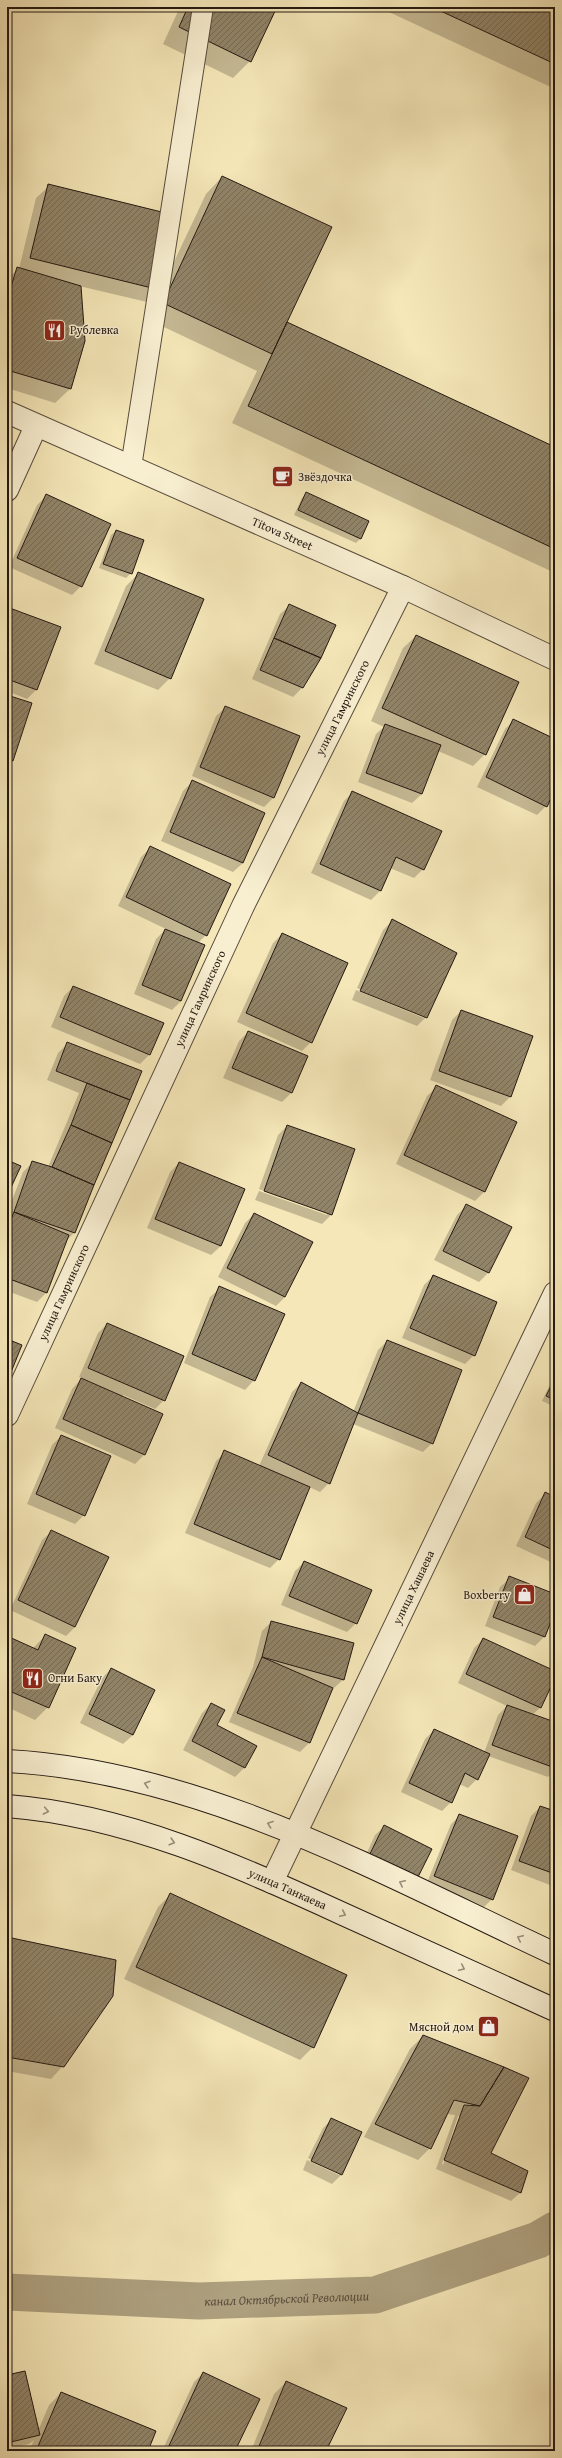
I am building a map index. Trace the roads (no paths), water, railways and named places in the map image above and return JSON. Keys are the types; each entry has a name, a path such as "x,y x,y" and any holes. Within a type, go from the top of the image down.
{"street":[{"name":"Titova Street","path":"7,412 403,587 555,659"},
{"path":"7,490 36,426"},
{"name":"улица Гамринского","path":"7,1415 243,906 403,587"},
{"name":"улица Хашаева","path":"272,1882 555,1293"},
{"path":"7,1761 37,1763 141,1782 295,1833 555,1954"},
{"name":"улица Танкаева","path":"7,1806 29,1808 130,1830 181,1845 272,1882 555,2010"}],"lane":[{"path":"131,467 203,7"}],"waterway":[{"name":"канал Октябрьской Революции","path":"7,2292 199,2301 375,2295 538,2240 555,2230"}],"place":[{"name":"Рублевка","path":"54,330"},
{"name":"Звёздочка","path":"283,477"},
{"name":"Boxberry","path":"525,1595"},
{"name":"Огни Баку","path":"32,1678"},
{"name":"Мясной дом","path":"489,2027"}]}
